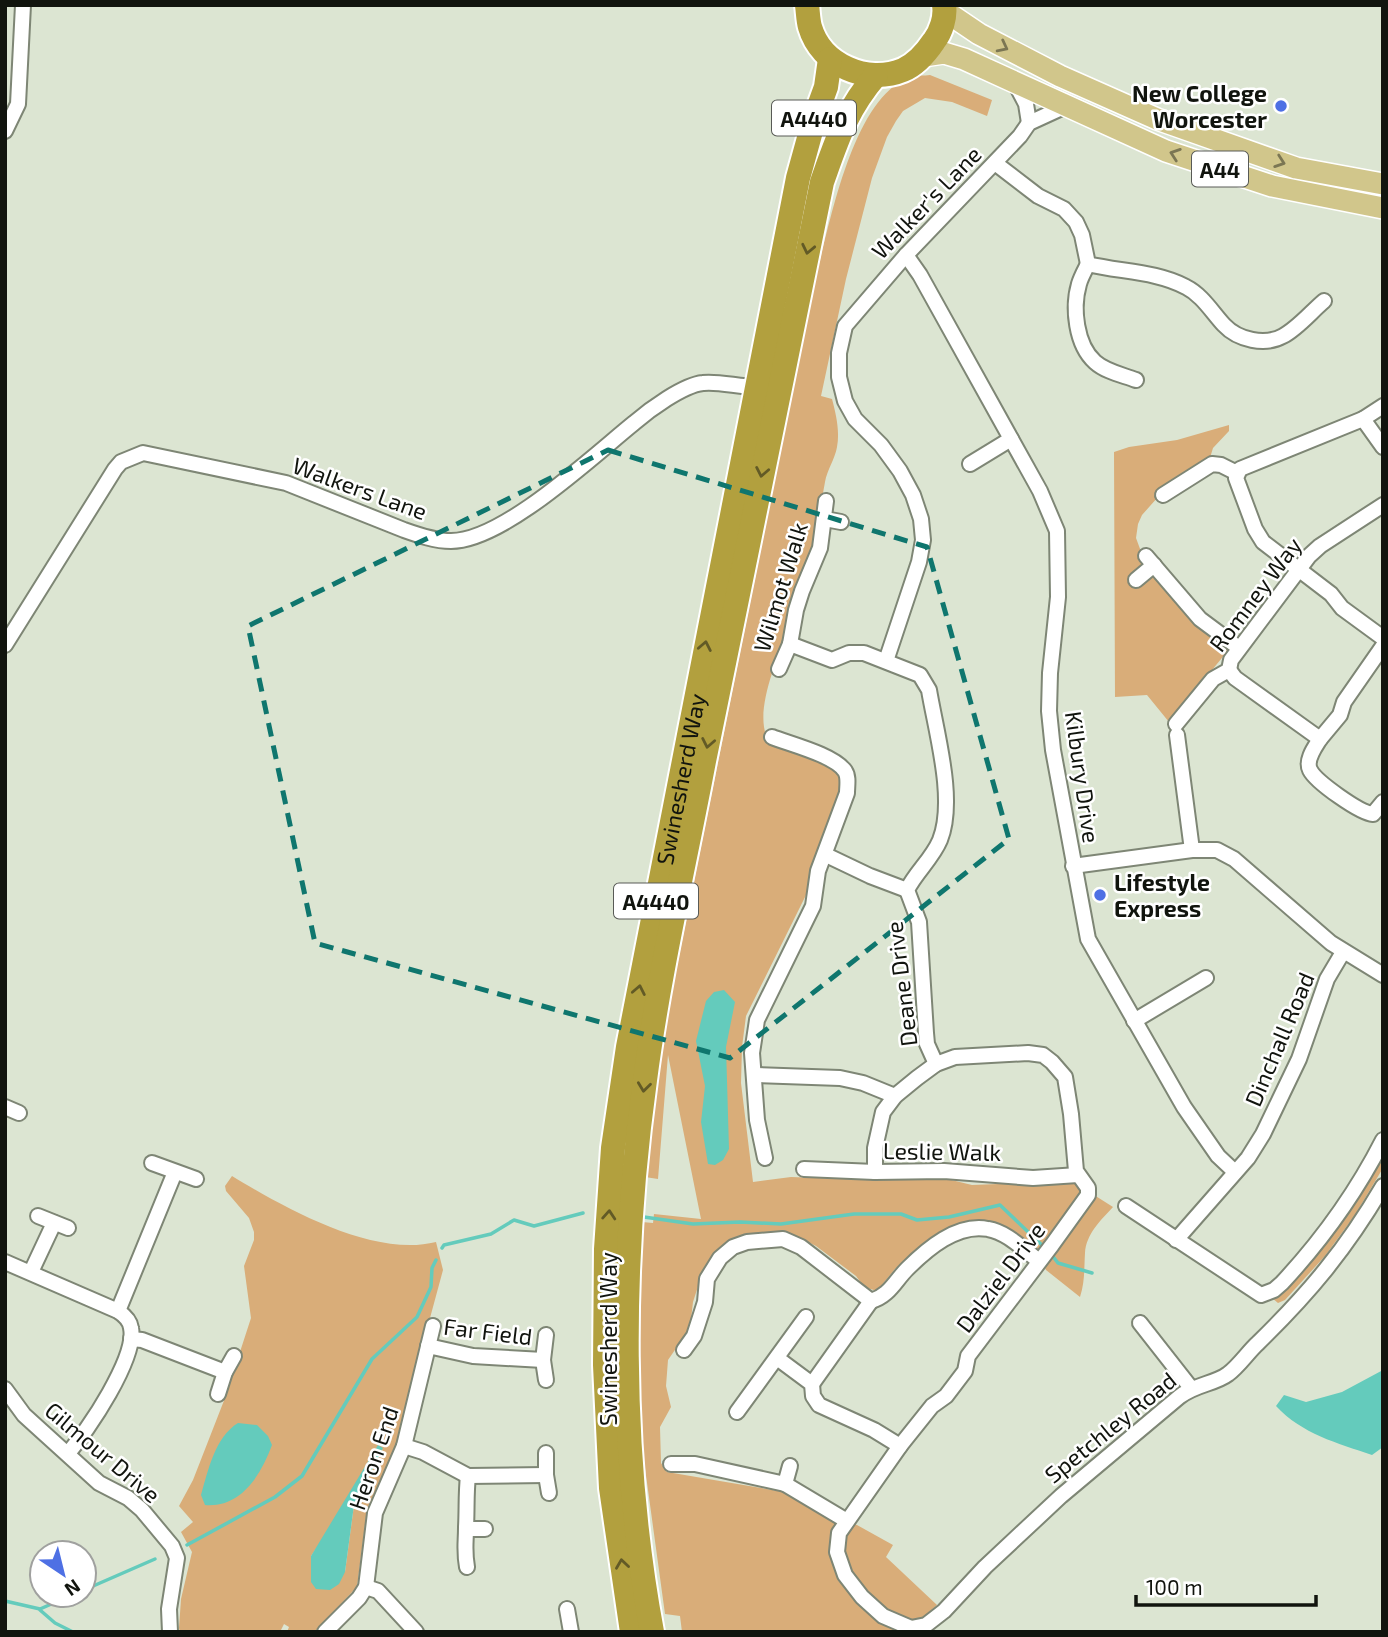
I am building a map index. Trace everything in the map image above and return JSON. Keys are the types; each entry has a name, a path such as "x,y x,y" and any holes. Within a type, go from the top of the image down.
{"highway":[{"path":"807,5 810,27 819,46 830,59 852,71 876,75 903,70 924,56 939,34 945,8"},
{"name":"Swinesherd Way","path":"632,1632 611,1488 605,1365 606,1249 613,1148 628,1047 756,387 798,177 825,87 830,59"},
{"name":"Swinesherd Way","path":"652,1632 645,1598 626,1377 628,1280 644,1082 717,699 822,183 845,120 859,95 876,75"}],"main road":[{"name":"A44","path":"945,8 990,40 1060,76 1157,119 1296,168 1383,184"},
{"name":"A44","path":"924,56 944,53 964,59 1166,151 1272,186 1383,208"}],"street":[{"path":"5,131 18,104 23,5"},
{"path":"1015,83 1026,104 1029,123"},
{"name":"Walker's Lane","path":"886,661 919,562 923,540 921,519 914,495 881,445 855,419 845,401 839,377 839,353 845,326 906,255 995,163 1029,123 1066,106"},
{"path":"995,163 1038,196 1064,209 1076,222 1082,235 1088,264 1078,284 1076,306 1084,347 1094,362 1105,369 1136,380"},
{"name":"Kilbury Drive","path":"906,255 920,275 1040,491 1057,531 1058,597 1049,711 1053,750 1088,939 1184,1107 1218,1156 1235,1172"},
{"path":"1088,264 1133,270 1187,287 1227,328 1249,339 1268,341 1283,336 1324,301"},
{"name":"Walkers Lane","path":"5,645 115,468 130,457 143,453 286,483 421,536 451,541 471,538 504,522 563,481 659,402 701,383 756,387"},
{"path":"1237,473 1363,419 1383,406"},
{"path":"1363,419 1383,447"},
{"path":"970,464 1011,439"},
{"path":"1163,495 1212,464 1221,465 1237,473"},
{"path":"1237,473 1237,485 1263,542 1331,594 1342,608 1383,638"},
{"name":"Wilmot Walk","path":"779,669 790,645 796,610 820,548 826,501"},
{"name":"Romney Way","path":"1192,850 1176,729 1213,679 1229,670 1231,660 1298,569 1320,546 1383,505"},
{"name":"Wilmot Walk","path":"825,519 841,522"},
{"path":"1136,580 1150,561 1200,619 1240,648"},
{"name":"Deane Drive","path":"790,645 832,660 857,652 886,661 920,675 929,690 947,796 945,821 941,837 928,862 907,890 919,922 927,1044 936,1063"},
{"path":"1383,646 1344,702 1340,715 1320,739 1309,762 1310,770 1323,783 1364,813 1373,814 1383,802"},
{"path":"1229,670 1235,678 1320,739"},
{"path":"765,1158 757,1120 752,1053 757,1020 813,906 818,872 847,793 846,772 827,758 772,737"},
{"path":"1073,866 1192,850 1217,850 1226,853 1343,952 1383,975"},
{"path":"826,855 907,890"},
{"name":"Dinchall Road","path":"1176,1240 1235,1172 1263,1134 1298,1059 1319,999 1343,952"},
{"path":"1134,1021 1206,978"},
{"name":"Dalziel Drive","path":"875,1172 875,1148 883,1112 895,1096 936,1063 955,1057 1028,1052 1042,1055 1065,1077 1076,1171 1088,1188 1088,1195 968,1356 965,1371 946,1396 932,1405 900,1446 839,1533 837,1552 845,1575 862,1597 883,1616 910,1630"},
{"path":"755,1075 840,1078 863,1083 895,1096"},
{"path":"5,1107 19,1113"},
{"path":"1126,1206 1254,1292 1267,1294 1291,1273 1346,1204 1383,1140"},
{"path":"152,1163 196,1179"},
{"name":"Leslie Walk","path":"804,1169 944,1171 1033,1178 1078,1175"},
{"path":"118,1311 175,1172"},
{"name":"Spetchley Road","path":"910,1630 926,1625 944,1611 985,1567 1061,1496 1191,1388 1227,1375 1301,1300 1357,1230 1383,1186"},
{"path":"38,1216 68,1228"},
{"path":"31,1272 54,1223"},
{"path":"900,1446 874,1430 819,1405 813,1396 812,1384 871,1301 887,1294 906,1270 932,1247 970,1229 988,1229 1045,1254"},
{"path":"684,1350 694,1336 705,1301 707,1279 720,1258 733,1247 747,1242 783,1240 801,1247 871,1301"},
{"path":"5,1262 118,1311 129,1322 131,1339 102,1408 68,1453"},
{"path":"737,1412 806,1317"},
{"path":"1140,1323 1191,1388"},
{"name":"Heron End","path":"366,1587 375,1513 404,1446 433,1326"},
{"name":"Far Field","path":"545,1380 542,1360 546,1335"},
{"path":"131,1339 142,1340 225,1372"},
{"name":"Far Field","path":"428,1346 473,1356 542,1360"},
{"path":"218,1394 234,1356"},
{"path":"777,1358 812,1384"},
{"name":"Gilmour Drive","path":"5,1389 24,1415 99,1483 142,1510 172,1546 177,1558 169,1609 170,1632"},
{"path":"404,1446 422,1452 468,1476 545,1475"},
{"path":"546,1453 545,1475 549,1493"},
{"path":"671,1464 695,1464 785,1484 847,1521"},
{"path":"785,1484 790,1466"},
{"path":"467,1567 463,1549 468,1476"},
{"path":"466,1529 485,1529"},
{"path":"325,1632 359,1598 366,1587 378,1591 416,1632"},
{"path":"567,1609 569,1631"}],"highlighted area":[{"path":"608,450 927,547 1009,839 730,1058 315,943 248,626"}],"shaded area":[{"path":"930,75 992,100 987,116 952,102 925,98 903,111 887,137 872,178 846,279 821,396 832,399 838,429 837,447 826,478 804,576 769,684 764,711 766,735 803,751 843,775 815,860 809,889 746,1016 741,1083 753,1182 791,1177 873,1180 939,1177 972,1185 1072,1181 1113,1207 1088,1240 1080,1297 1046,1270 1034,1247 989,1222 962,1223 927,1240 895,1269 877,1291 864,1287 856,1276 816,1246 794,1235 773,1233 748,1236 702,1274 693,1302 690,1328 668,1360 666,1386 671,1407 660,1427 661,1463 667,1472 784,1492 826,1516 857,1525 893,1545 886,1557 937,1605 907,1632 682,1632 680,1616 665,1614 638,1417 642,1222 653,1223 654,1214 701,1219 668,1055 658,1179 645,1177 660,1051 816,275 837,193 860,133 875,107 892,88 913,76"},
{"path":"1229,425 1229,431 1213,448 1209,461 1158,497 1142,515 1138,524 1136,538 1150,576 1155,576 1231,647 1169,722 1147,695 1115,697 1114,452 1129,447 1177,440"},
{"path":"1383,1151 1383,1168 1355,1215 1325,1256 1285,1300 1278,1303 1272,1298"},
{"path":"232,1176 303,1215 358,1237 411,1245 436,1242 443,1270 394,1451 367,1509 357,1587 314,1632 287,1632 289,1627 284,1624 280,1632 180,1632 179,1628 181,1599 192,1552 181,1532 193,1522 179,1506 193,1480 225,1398 251,1318 244,1266 254,1240 254,1232 249,1218 226,1191 225,1186","holes":["383,1449 354,1505 345,1572 311,1556"]}],"water":[{"path":"724,990 735,1002 726,1047 729,1149 723,1160 715,1165 708,1164 701,1122 705,1086 696,1041 706,1001 714,992"},
{"path":"1383,1370 1383,1447 1372,1455 1309,1431 1276,1406 1284,1395 1306,1402 1342,1392"},
{"path":"238,1423 257,1425 268,1436 272,1445 262,1467 248,1487 229,1501 218,1505 205,1505 201,1495 214,1455 230,1429"},
{"path":"378,1445 383,1448 354,1505 345,1572 339,1584 330,1590 316,1589 311,1582 311,1556"}],"waterway":[{"path":"644,1217 693,1224 781,1224 854,1214 901,1214 917,1220 949,1217 1000,1205 1046,1249"},
{"path":"442,1248 444,1245 491,1234 514,1220 534,1226 583,1213"},
{"path":"1051,1254 1058,1263 1092,1273"},
{"path":"187,1545 275,1497 302,1476 372,1359 417,1317 431,1287 432,1268 436,1260"},
{"path":"98,1584 155,1559"},
{"path":"5,1601 28,1606"},
{"path":"40,1610 55,1623 73,1632"}],"place":[{"name":"New College Worcester","path":"1281,106"},
{"name":"Lifestyle Express","path":"1100,895"}]}
